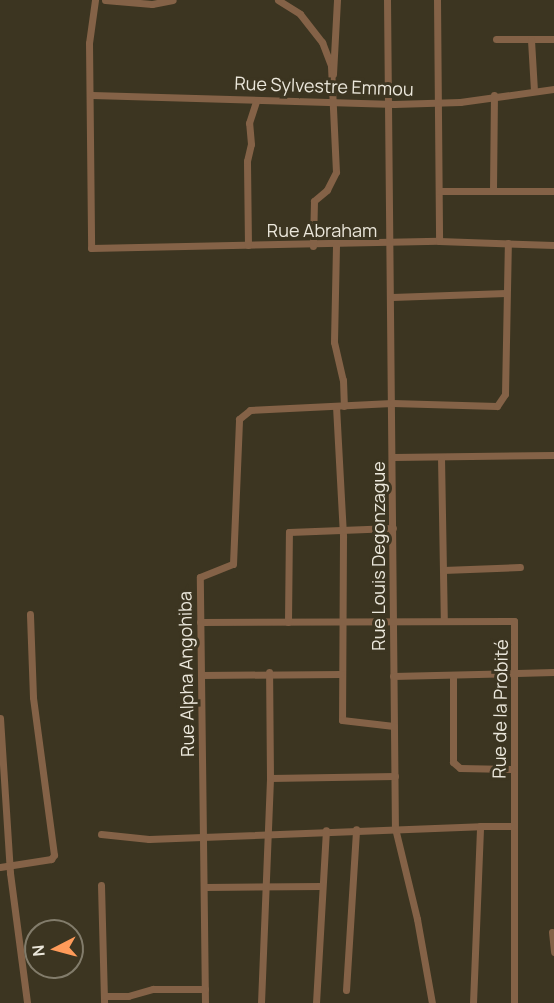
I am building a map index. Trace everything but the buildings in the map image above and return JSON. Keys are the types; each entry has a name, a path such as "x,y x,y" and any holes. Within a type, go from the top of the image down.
{"street":[{"path":"92,95 89,43 95,0"},
{"path":"105,0 152,4 173,0"},
{"path":"278,0 300,14 322,42 332,76 335,105 331,129 336,172 327,190 314,201 314,246"},
{"path":"332,76 336,66 337,0"},
{"name":"Rue Louis Degonzague","path":"387,0 392,297 395,828 417,919 432,1003"},
{"path":"437,0 439,241"},
{"path":"496,39 554,39"},
{"path":"531,40 534,90"},
{"name":"Rue Sylvestre Emmou","path":"92,95 335,105 438,103 554,89"},
{"name":"Rue Abraham","path":"92,95 91,248 336,246 439,241 554,245"},
{"path":"493,189 494,95"},
{"path":"248,245 246,161 251,144 249,123 256,101"},
{"path":"440,191 493,189 554,191"},
{"path":"392,297 506,293 507,243"},
{"path":"336,246 334,342 344,380 340,406 342,720 394,726"},
{"name":"Rue Alpha Angohiba","path":"205,1003 200,577 228,569 234,558 239,419 250,410 392,403 497,406 502,402 506,293"},
{"path":"393,457 554,455"},
{"path":"441,457 444,621"},
{"path":"288,622 289,532 342,527 393,528"},
{"path":"443,570 520,567"},
{"path":"0,867 51,859 54,855 33,697 30,614"},
{"name":"Rue de la Probité","path":"200,622 514,621 514,1003"},
{"path":"201,675 269,672 341,674"},
{"path":"261,1003 265,832 270,778 269,672"},
{"path":"393,676 554,672"},
{"path":"453,675 453,762 460,768 513,769"},
{"path":"0,718 9,866 27,1003"},
{"path":"270,778 395,776"},
{"path":"473,1003 480,826"},
{"path":"101,834 149,839 204,834 514,826"},
{"path":"346,990 356,829"},
{"path":"316,1003 326,830"},
{"path":"101,885 104,1000 153,989 205,989"},
{"path":"205,887 321,886"},
{"path":"552,932 554,952"}]}
